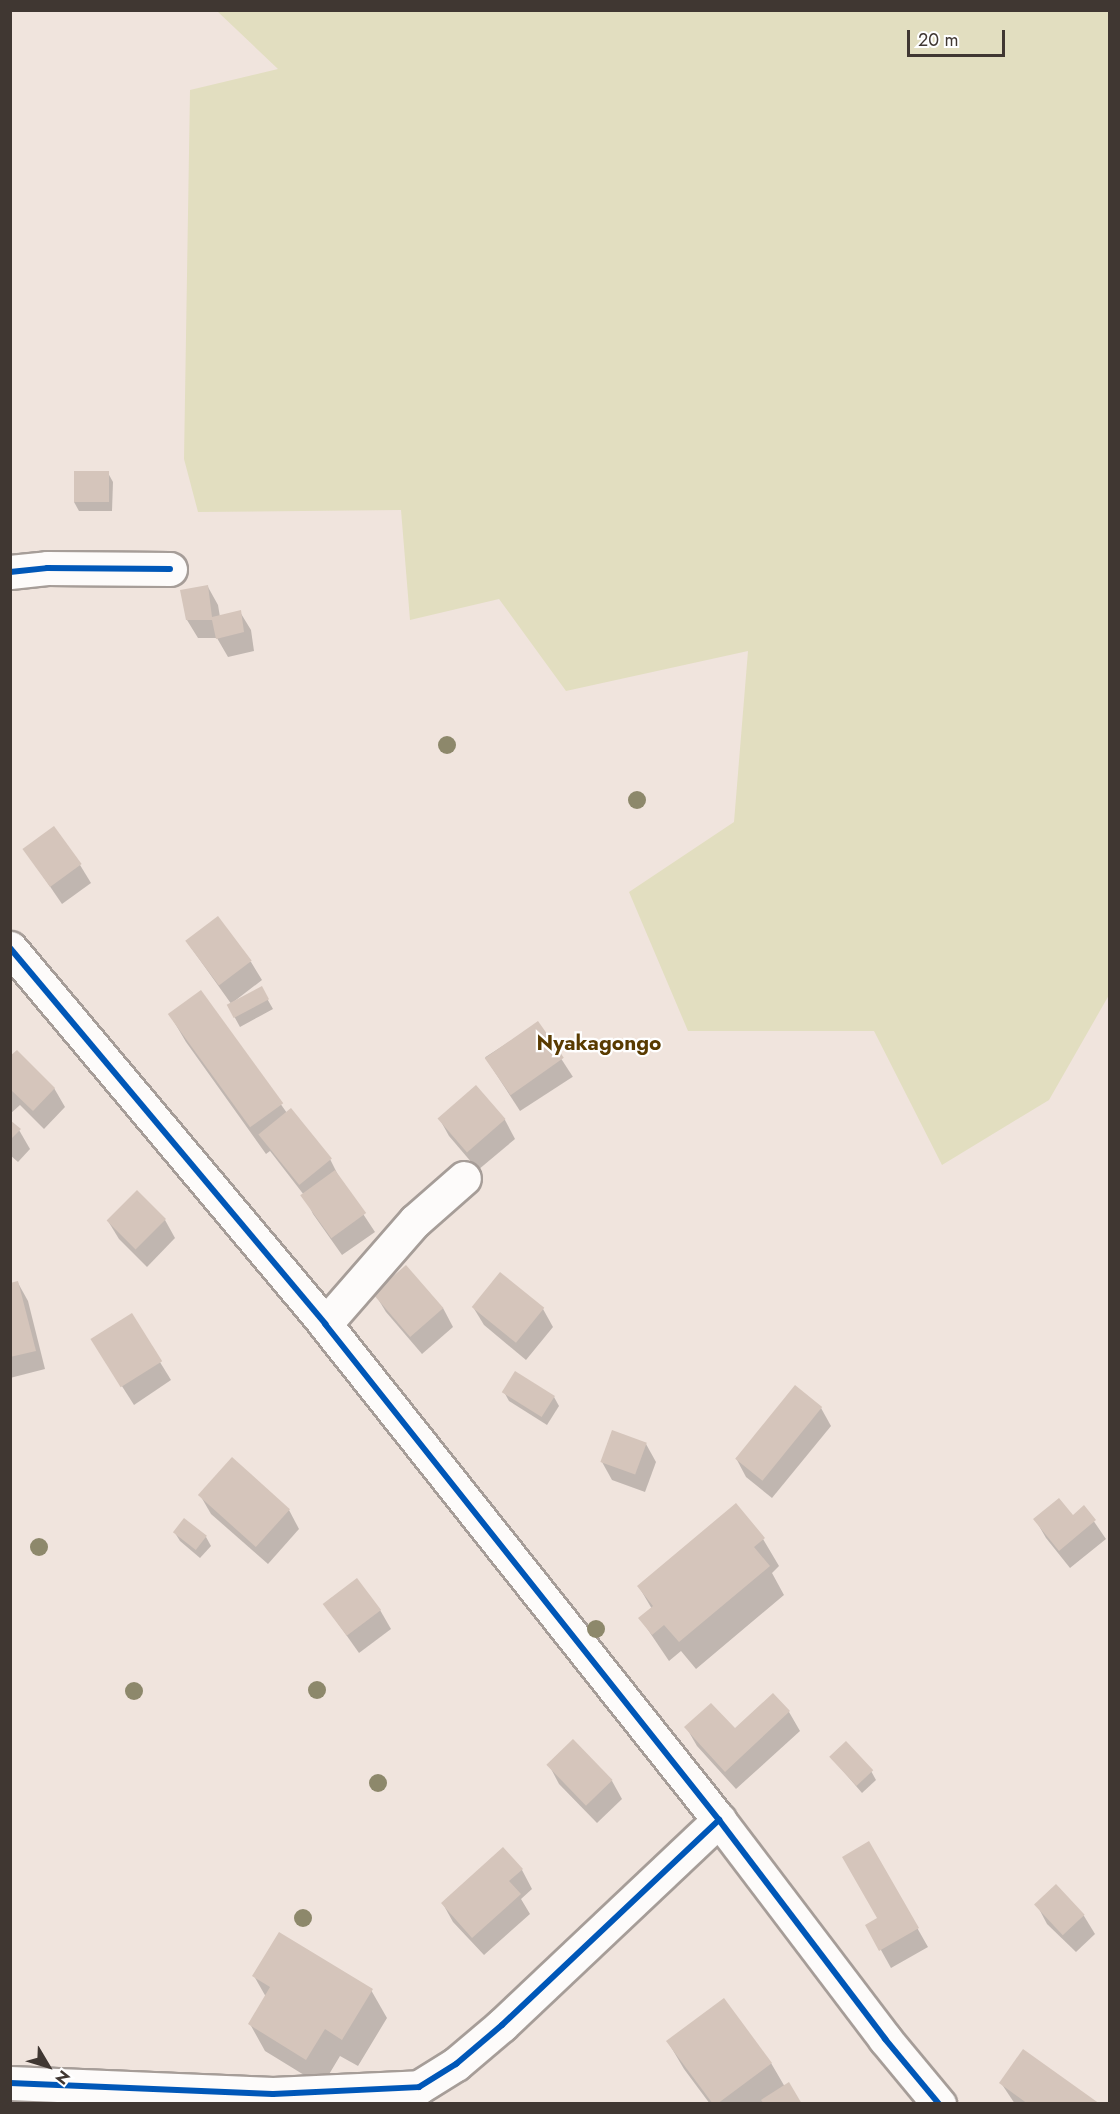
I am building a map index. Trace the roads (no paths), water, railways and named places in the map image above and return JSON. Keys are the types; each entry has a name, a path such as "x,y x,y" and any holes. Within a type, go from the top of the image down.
{"street":[{"path":"10,572 47,568 170,569"},
{"path":"10,948 325,1324 719,1820 885,2039 939,2103"},
{"path":"325,1324 416,1221 464,1178"},
{"path":"10,2083 273,2094 419,2087 456,2064 502,2025 719,1820"}],"district":[{"name":"Nyakagongo","path":"599,1043"}]}
